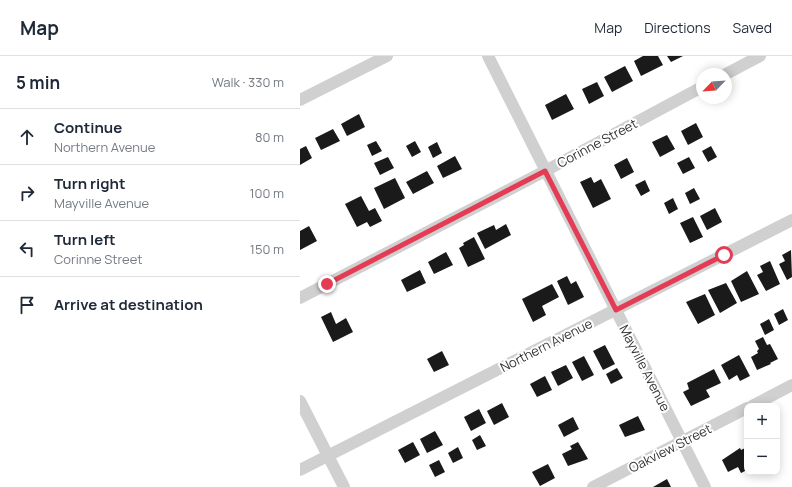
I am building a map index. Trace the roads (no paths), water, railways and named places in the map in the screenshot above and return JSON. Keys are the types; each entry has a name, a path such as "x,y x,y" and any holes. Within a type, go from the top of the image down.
{"street":[{"path":"300,100 387,56"},
{"name":"Mayville Avenue","path":"488,56 705,487"},
{"path":"732,71 760,56"},
{"name":"Corinne Street","path":"300,298 545,171 696,90"},
{"name":"Northern Avenue","path":"300,470 792,220"},
{"path":"758,403 792,385"},
{"path":"300,401 344,487"},
{"name":"Oakview Street","path":"593,487 744,410"}]}
